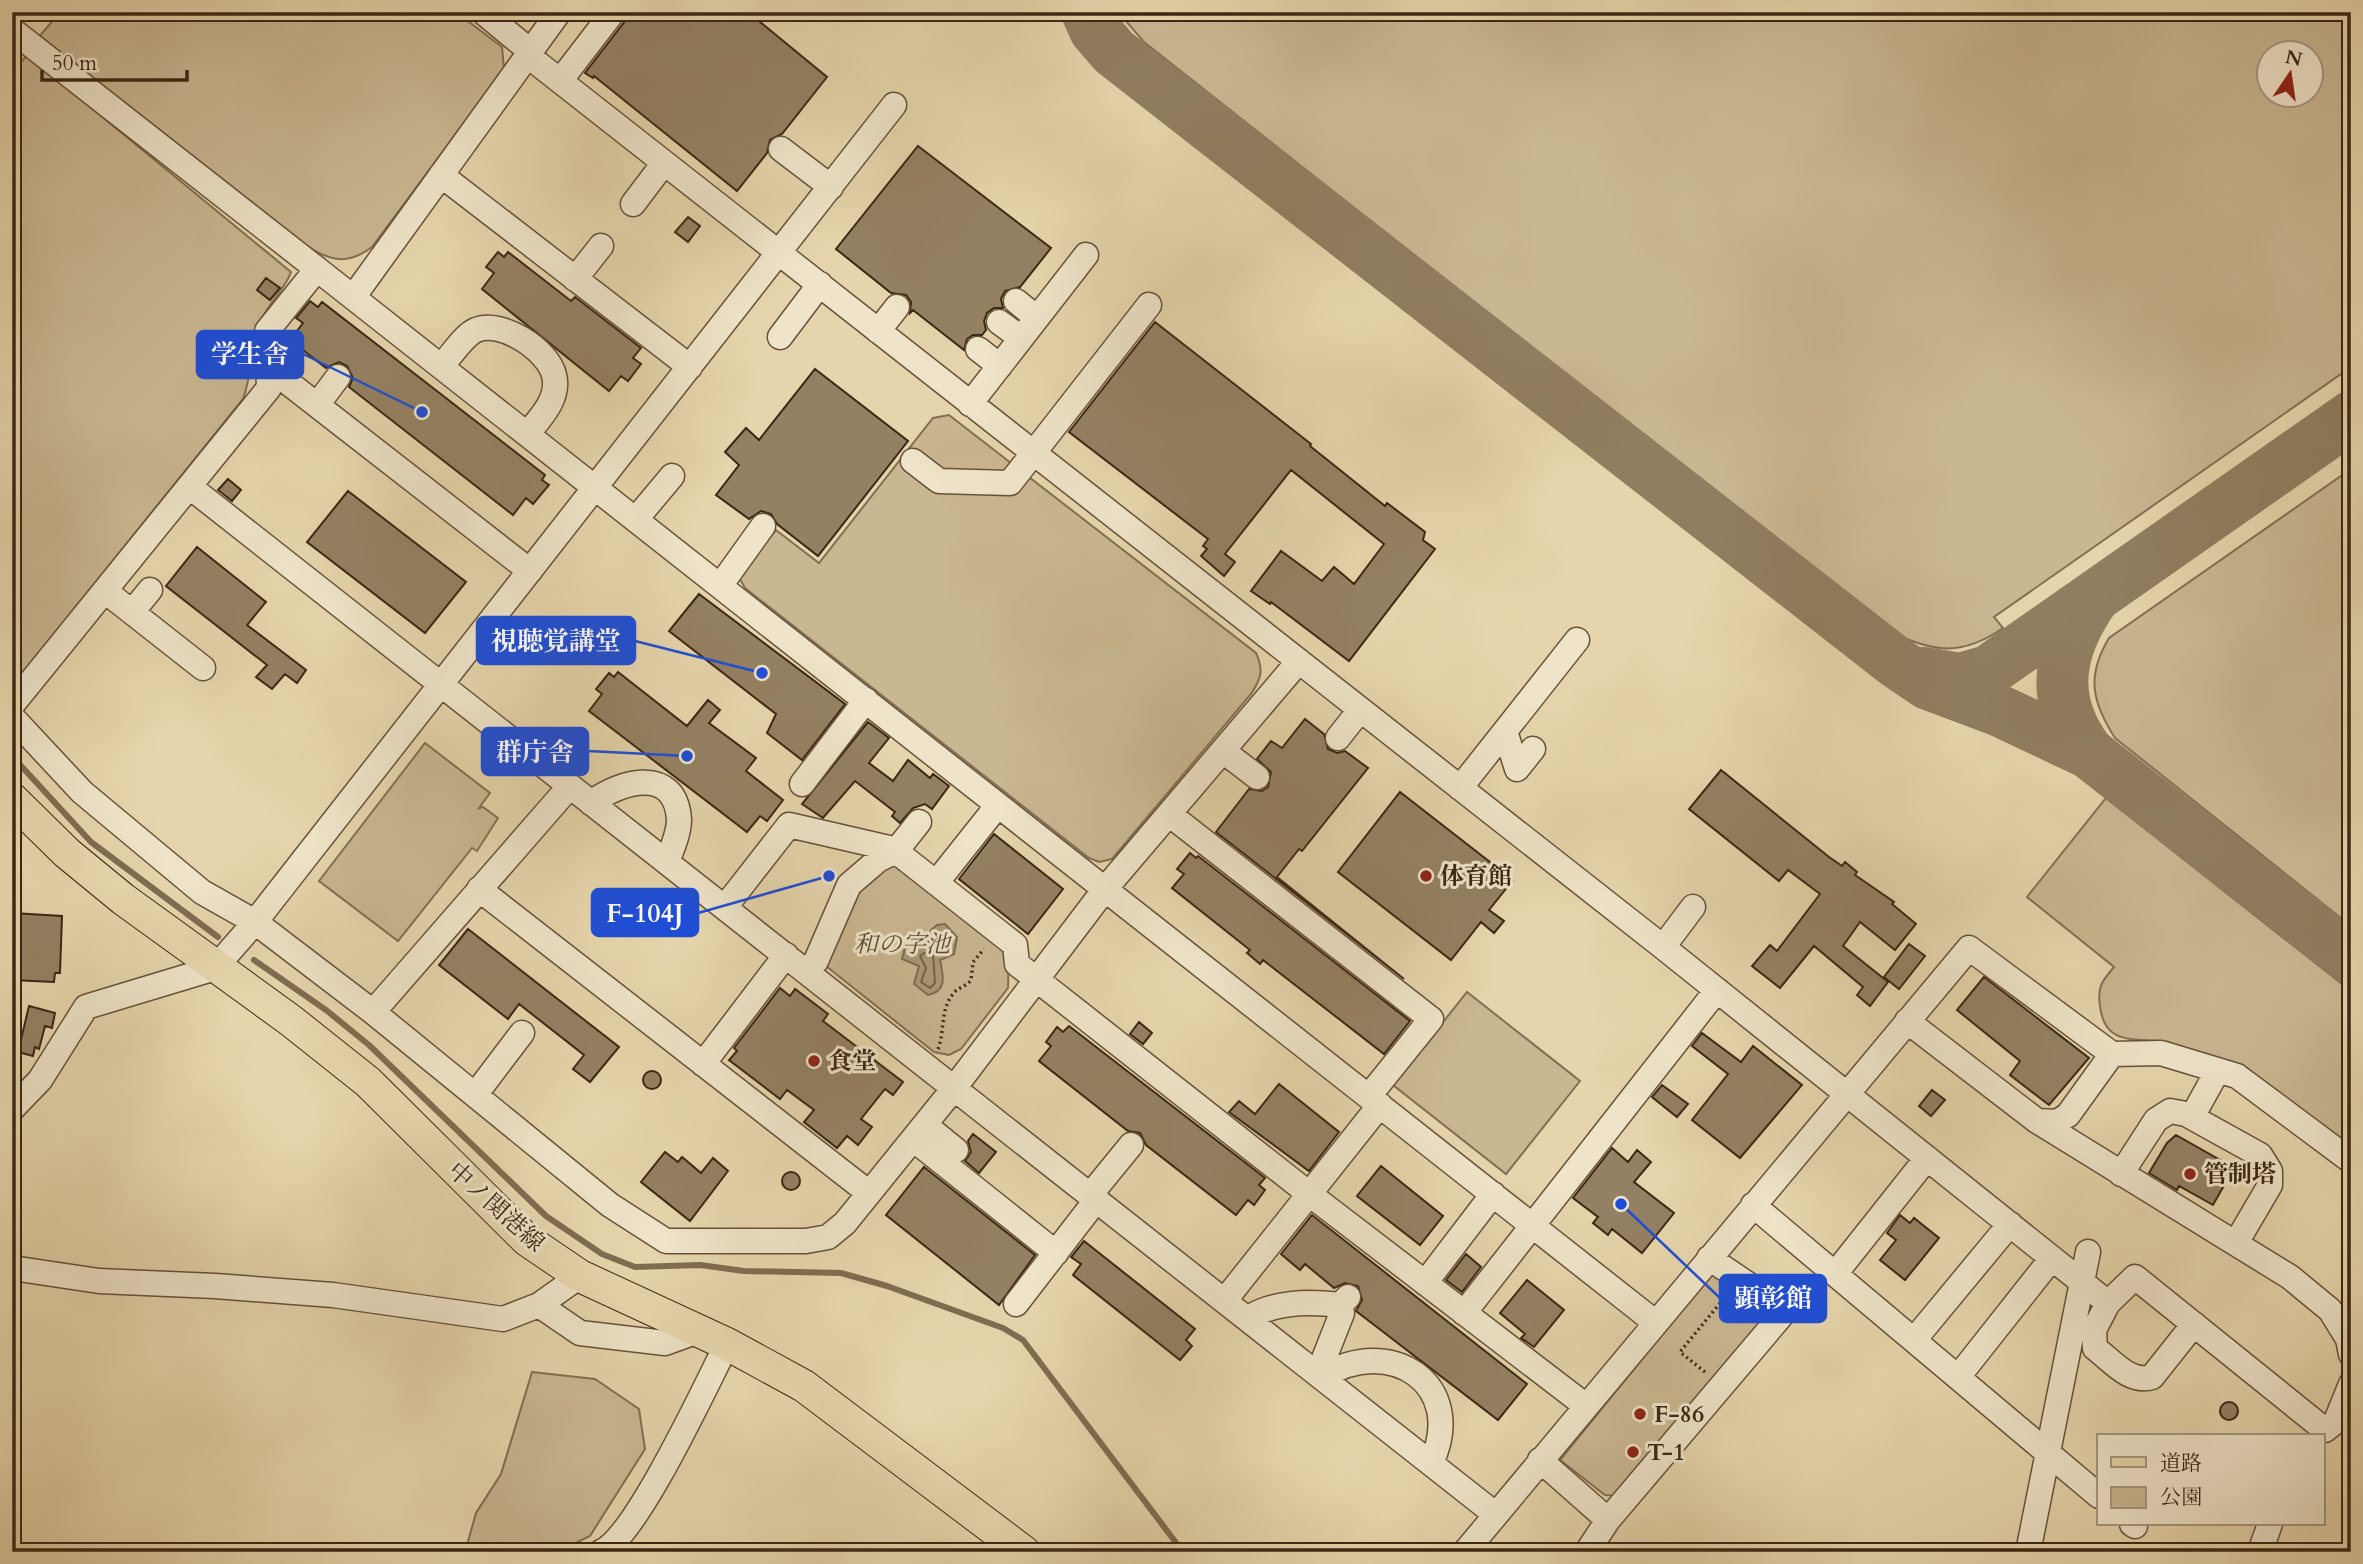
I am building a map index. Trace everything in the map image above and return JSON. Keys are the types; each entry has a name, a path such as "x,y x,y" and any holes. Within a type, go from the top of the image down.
{"main road":[{"name":"中ノ関港線","path":"12,799 67,853 114,892 290,1020 369,1082 527,1240 580,1276 727,1344 804,1386 1024,1552"}],"street":[{"path":"483,12 560,81 1663,947 2108,1303"},
{"path":"354,296 559,12"},
{"path":"560,81 613,12"},
{"path":"12,30 442,365 1656,1323"},
{"path":"12,1109 40,1080 86,1007 215,968 255,922 894,105"},
{"path":"781,149 831,187"},
{"path":"633,204 664,163"},
{"path":"440,175 690,367"},
{"path":"575,279 601,246"},
{"path":"970,404 1086,255"},
{"path":"12,705 269,388 267,331 317,269"},
{"path":"780,337 820,284"},
{"path":"1016,301 1037,318"},
{"path":"913,461 939,481 1010,483 1149,305"},
{"path":"878,331 897,307"},
{"path":"999,322 1021,338"},
{"path":"442,365 473,331 490,325 509,329 548,362 555,377 554,396 528,433"},
{"path":"978,349 1000,366"},
{"path":"268,367 317,405 412,466 530,571"},
{"path":"317,405 338,377"},
{"path":"636,519 672,476"},
{"path":"190,487 1495,1514"},
{"path":"720,586 763,526"},
{"path":"132,612 150,590"},
{"path":"105,591 203,668"},
{"path":"1460,788 1577,640"},
{"path":"12,717 82,792 202,892 255,922 373,1012 610,1205 666,1241 806,1241 828,1237 845,1223 955,1087 1105,889 1299,661"},
{"path":"802,783 866,700"},
{"path":"1338,738 1360,710"},
{"path":"1505,731 1517,769 1533,748"},
{"path":"1223,751 1257,777"},
{"path":"591,803 602,794 631,783 646,781 660,785 672,796 679,822 667,862"},
{"path":"373,1012 569,786"},
{"path":"936,883 999,804"},
{"path":"1169,814 1431,1019 1307,1193 1225,1300"},
{"path":"807,971 816,961 849,885 878,860 896,851 919,822"},
{"path":"725,907 789,825 896,851 1015,945 1017,964 1307,1193 1586,1406"},
{"path":"479,889 869,1193"},
{"path":"1663,947 1693,907"},
{"path":"1465,1552 1969,948 2112,1054 2161,1053 2237,1076 2351,1161"},
{"path":"703,1064 786,955"},
{"path":"1464,1313 1717,990"},
{"path":"1907,1021 2037,1121 2290,1277 2330,1310 2348,1339 2351,1354"},
{"path":"475,1095 522,1032"},
{"path":"2037,1121 2057,1122 2068,1115 2112,1054"},
{"path":"2192,1117 2218,1070"},
{"path":"2121,1174 2156,1120 2170,1111 2192,1117 2260,1155 2270,1171 2270,1185 2235,1243"},
{"path":"919,1132 956,1150"},
{"path":"919,1132 1056,1253"},
{"path":"1016,1304 1056,1253 1131,1145"},
{"path":"1835,1274 1927,1157"},
{"path":"1425,1283 1493,1194"},
{"path":"1753,1205 2097,1494"},
{"path":"1914,1340 2010,1224"},
{"path":"2028,1552 2088,1252"},
{"path":"1587,1552 1608,1520 1786,1310 1709,1258"},
{"path":"1958,1377 2052,1258"},
{"path":"12,1268 99,1281 215,1286 333,1296 503,1319 539,1305 580,1276"},
{"path":"2194,1324 2152,1377 2143,1380 2132,1377 2095,1348 2094,1330 2108,1303 2135,1277 2330,1427 2351,1384"},
{"path":"1248,1318 1271,1307 1344,1301 1320,1375"},
{"path":"539,1305 580,1333 665,1343 698,1331"},
{"path":"601,1552 611,1548 637,1514 727,1344"},
{"path":"1320,1375 1355,1363 1383,1360 1406,1366 1427,1382 1434,1395 1441,1422 1440,1444 1431,1463"},
{"path":"1540,1460 1608,1520"},
{"path":"2260,1552 2269,1526"}],"path":[{"path":"936,1052 942,1039 945,1006 956,990 971,980 973,962 992,942 996,930"},
{"path":"1715,1380 1680,1352 1729,1292"}],"green space":[{"path":"60,12 456,12 502,47 504,69 372,247 354,257 338,259 304,244 38,38"},
{"path":"1118,12 2351,12 2351,367 1994,617 2003,628 1988,637 1961,647 1948,648 1921,644 1891,632 1144,42"},
{"path":"27,55 291,272 258,327 243,399 12,686 12,73"},
{"path":"949,415 1256,653 1260,674 1251,694 1112,859 1099,862 1089,858 745,588 740,579 743,569 776,530 819,563 933,418"},
{"path":"2351,469 2351,926 2115,738 2097,701 2095,677 2097,665 2109,638"},
{"path":"425,743 490,793 479,808 483,807 498,818 477,851 472,848 398,941 319,881"},
{"path":"2106,798 2351,991 2351,1152 2158,1041 2128,1039 2112,1032 2107,1026 2102,1018 2099,994 2104,980 2114,967 2027,897"},
{"name":"和の字池","path":"895,857 1009,947 1008,988 961,1049 949,1055 934,1052 821,962 853,889"},
{"path":"1467,992 1580,1081 1506,1174 1393,1085"},
{"path":"1712,1273 1758,1310 1762,1327 1617,1496 1605,1495 1560,1460"},
{"path":"532,1372 595,1379 639,1409 645,1449 590,1536 557,1552 465,1552 476,1513 501,1474"}],"water":[{"path":"945,924 957,937 954,954 940,960 943,982 939,990 928,995 914,984 919,966 902,959 907,939 913,937 927,947 931,930 937,925"}],"building":[{"path":"628,12 748,12 827,77 782,134 770,140 767,153 737,191 594,76 593,78 585,73 625,21"},
{"path":"918,146 1051,248 1020,287 1005,291 1001,299 1003,308 994,308 987,313 984,321 986,330 982,335 973,335 967,339 964,350 913,310 910,313 911,302 906,295 891,293 836,249"},
{"path":"688,217 700,226 688,242 675,232"},
{"path":"498,252 504,257 508,252 571,301 575,297 641,348 633,358 641,364 628,381 621,376 609,391 482,289 494,273 486,267"},
{"path":"266,278 280,288 270,300 257,290"},
{"path":"310,301 318,307 322,302 545,475 542,480 549,485 533,504 526,498 513,515 349,387 353,378 347,366 339,362 326,368 290,340 303,323 296,318"},
{"path":"1155,322 1311,444 1310,446 1385,506 1387,503 1425,532 1423,540 1435,549 1349,661 1271,602 1270,604 1251,591 1281,551 1322,581 1334,567 1354,584 1384,544 1291,470 1225,554 1235,562 1224,576 1201,556 1207,549 1203,546 1208,539 1069,432"},
{"path":"815,369 908,441 818,556 777,524 771,514 761,511 749,519 716,495 739,465 725,452 746,428 759,440"},
{"path":"228,479 241,490 232,501 218,490"},
{"path":"348,491 466,582 425,633 307,542"},
{"path":"197,547 266,602 247,625 306,670 297,683 285,674 272,689 256,677 267,665 166,586"},
{"path":"699,594 845,704 802,760 767,733 776,714 669,631"},
{"path":"618,672 687,726 708,700 720,710 709,723 756,758 746,771 783,800 767,821 760,816 747,832 589,711 602,694 596,689 609,673 614,677"},
{"path":"1305,719 1324,734 1328,749 1337,753 1345,751 1368,768 1302,851 1299,849 1277,877 1404,979 1216,832 1249,789 1262,791 1268,787 1271,772 1257,759 1271,741 1282,748"},
{"path":"868,722 889,738 869,763 893,781 908,760 930,778 933,774 949,786 932,809 925,804 913,808 900,823 892,816 895,812 855,781 823,818 802,804"},
{"path":"1721,770 1829,857 1842,866 1845,862 1857,872 1855,875 1894,902 1892,904 1916,924 1895,950 1860,922 1843,946 1888,982 1870,1006 1857,995 1863,987 1814,946 1780,988 1752,966 1770,945 1777,951 1820,894 1788,870 1779,881 1689,809"},
{"name":"体育館","path":"1400,792 1513,880 1489,910 1504,921 1494,933 1481,922 1451,960 1338,872"},
{"path":"994,834 1063,889 1028,934 959,879"},
{"path":"1190,853 1196,858 1198,856 1410,1021 1384,1054 1263,960 1260,964 1247,953 1250,950 1172,888 1184,874 1177,869"},
{"path":"12,913 62,916 60,973 55,973 54,982 12,980"},
{"path":"468,929 619,1047 590,1082 573,1069 584,1055 519,1004 508,1019 439,965"},
{"path":"1909,944 1925,956 1899,989 1884,977"},
{"path":"1984,977 2089,1058 2049,1105 2010,1075 2020,1061 1957,1010"},
{"name":"食堂","path":"780,988 790,996 795,989 828,1014 823,1021 903,1082 893,1095 885,1089 861,1119 872,1127 858,1145 847,1136 837,1148 804,1122 814,1110 787,1090 780,1099 729,1060 737,1051 734,1048"},
{"path":"29,1006 55,1013 52,1028 45,1026 39,1049 35,1047 33,1056 18,1052"},
{"path":"1139,1022 1152,1033 1143,1044 1130,1034"},
{"path":"1069,1026 1265,1178 1259,1185 1265,1190 1254,1205 1248,1200 1236,1215 1146,1145 1140,1133 1128,1131 1039,1061 1051,1046 1046,1042 1057,1027 1063,1032"},
{"path":"1702,1033 1741,1062 1753,1046 1802,1085 1740,1158 1692,1120 1728,1074 1692,1046"},
{"path":"652,1071 658,1074 661,1080 658,1086 652,1089 646,1086 643,1080 646,1074"},
{"path":"1279,1084 1339,1132 1309,1171 1229,1112 1239,1101 1255,1114"},
{"path":"1662,1085 1688,1104 1677,1117 1652,1097"},
{"path":"1932,1090 1945,1100 1931,1116 1919,1106"},
{"path":"973,1134 996,1152 979,1173 965,1161 971,1152 968,1141"},
{"name":"管制塔","path":"2176,1135 2234,1168 2213,1205 2179,1186 2177,1190 2149,1173 2167,1143"},
{"path":"1612,1148 1628,1162 1637,1150 1651,1162 1634,1182 1674,1213 1642,1253 1612,1229 1608,1235 1593,1223 1598,1217 1573,1198"},
{"path":"665,1152 678,1162 682,1157 701,1173 713,1158 728,1171 690,1221 641,1182"},
{"path":"1381,1166 1443,1216 1420,1245 1357,1196"},
{"path":"924,1167 1035,1255 999,1305 886,1215"},
{"path":"791,1172 797,1175 800,1181 797,1187 791,1190 785,1187 782,1181 785,1175"},
{"path":"1312,1215 1527,1384 1498,1420 1356,1311 1362,1300 1358,1286 1345,1283 1334,1288 1305,1264 1300,1270 1281,1254"},
{"path":"1900,1215 1910,1223 1914,1218 1939,1238 1905,1280 1880,1260 1896,1240 1887,1233"},
{"path":"1084,1241 1195,1329 1186,1340 1192,1346 1180,1360 1073,1275 1081,1264 1071,1257"},
{"path":"1466,1254 1481,1267 1462,1292 1446,1280"},
{"path":"1527,1280 1564,1310 1534,1347 1521,1338 1525,1334 1500,1313"},
{"path":"2229,1402 2235,1405 2238,1411 2235,1417 2229,1420 2223,1417 2220,1411 2223,1405"}],"waterway":[{"path":"12,756 91,842 218,937"},
{"path":"254,960 326,1010 369,1045 546,1216 602,1254 635,1267 700,1265 744,1271 841,1273 887,1286 1003,1328 1023,1340 1183,1552"}],"taxiway":[{"path":"1087,12 1095,30 1114,52 1897,663 1928,684 2000,711 2089,753"},
{"path":"1923,673 1960,679 1988,671 2351,417"},
{"path":"2093,599 2072,638 2062,676 2068,714 2076,734 2089,753 2351,958"}],"place":[{"name":"学生舎","path":"422,412"},
{"name":"視聴覚講堂","path":"762,673"},
{"name":"群庁舎","path":"687,756"},
{"name":"F-104J","path":"829,876"},
{"name":"体育館","path":"1426,876"},
{"name":"食堂","path":"814,1061"},
{"name":"管制塔","path":"2190,1174"},
{"name":"顕彰館","path":"1621,1204"},
{"name":"F-86","path":"1640,1414"},
{"name":"T-1","path":"1633,1452"}]}
